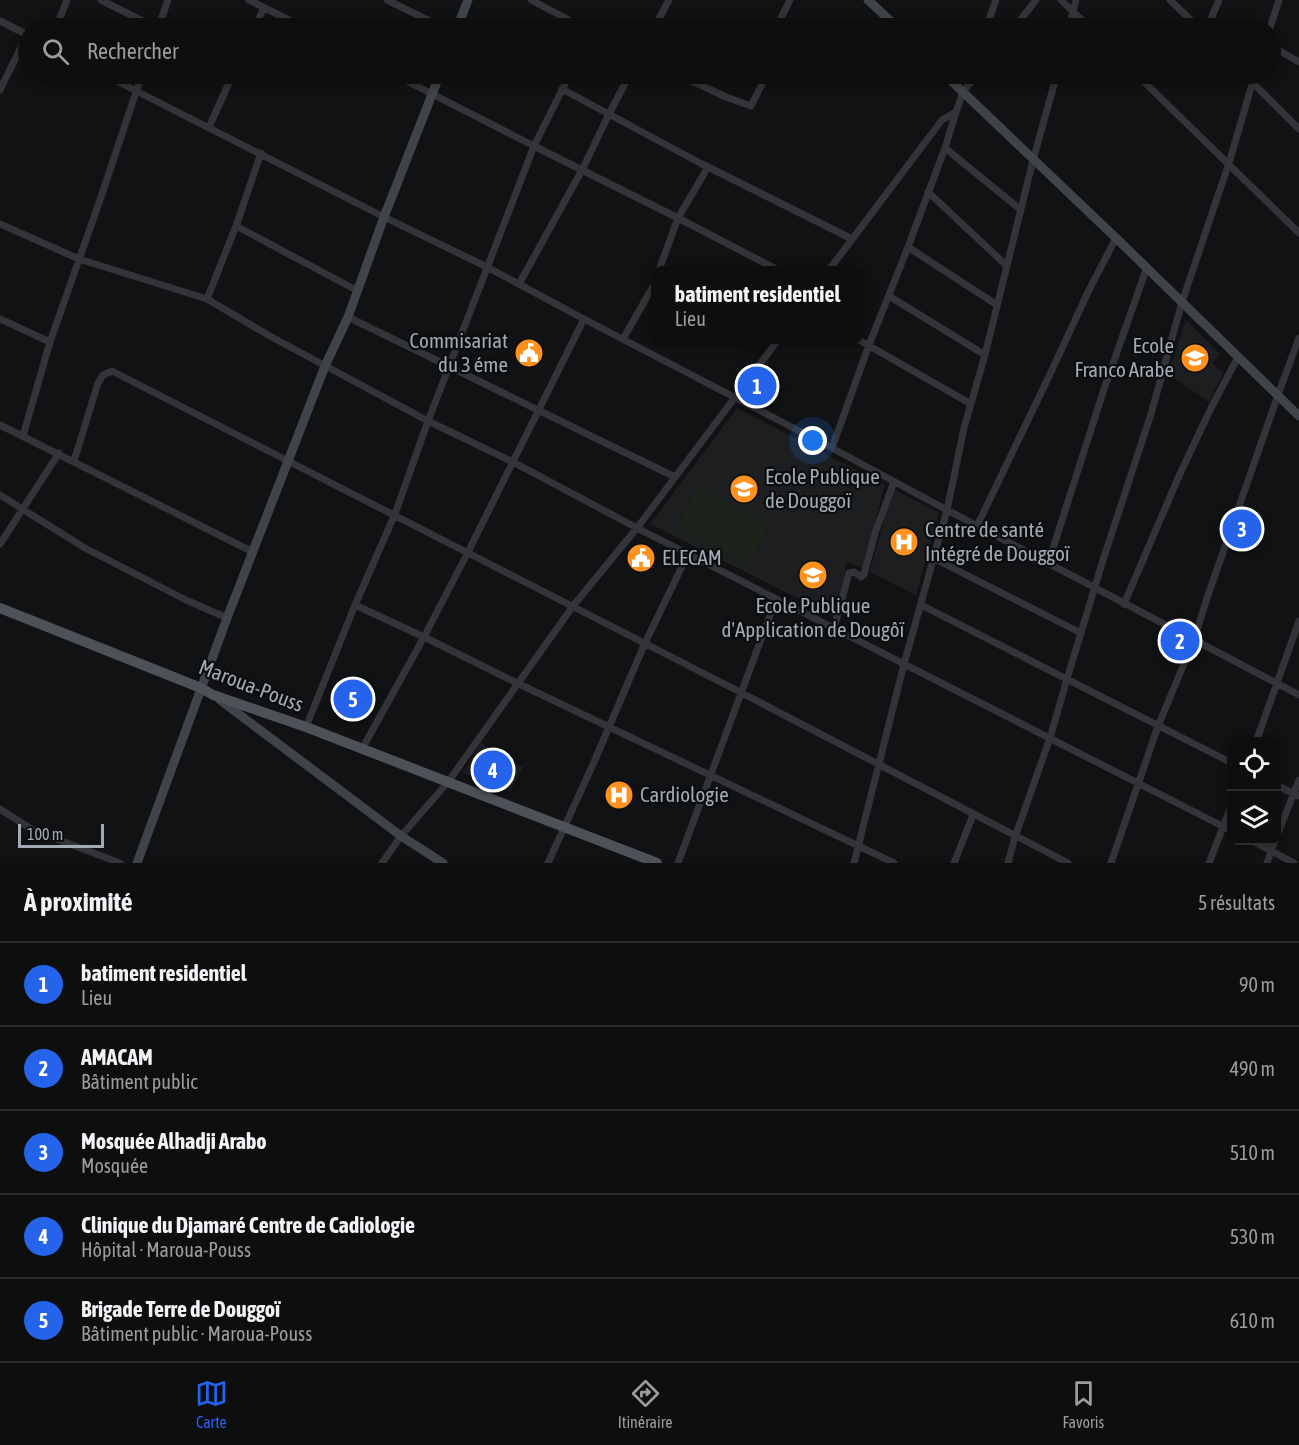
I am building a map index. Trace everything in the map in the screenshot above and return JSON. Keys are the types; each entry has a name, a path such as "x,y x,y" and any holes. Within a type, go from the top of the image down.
{"main road":[{"name":"Maroua-Pouss","path":"0,608 213,694 306,727 657,863"}],"street":[{"path":"60,18 67,0"},
{"path":"101,0 138,18"},
{"path":"162,18 168,0"},
{"path":"249,0 284,18"},
{"path":"387,0 424,18"},
{"path":"461,18 468,0"},
{"path":"532,0 565,18"},
{"path":"659,18 669,0"},
{"path":"780,0 789,2 781,18"},
{"path":"868,0 887,18"},
{"path":"990,18 996,0"},
{"path":"1022,18 1036,0"},
{"path":"1061,0 1079,18"},
{"path":"1072,18 1076,0"},
{"path":"1170,0 1189,18"},
{"path":"1211,18 1219,0"},
{"path":"1273,18 1279,0"},
{"path":"259,18 264,8"},
{"path":"0,21 18,30"},
{"path":"1281,51 1299,62"},
{"path":"0,90 18,55"},
{"path":"124,84 487,267 1299,695"},
{"path":"23,436 50,342 138,84"},
{"path":"208,127 228,84"},
{"path":"414,84 770,266"},
{"path":"137,863 227,618 326,366 348,317 436,84"},
{"path":"306,727 355,605 395,514 428,421 534,146 565,84"},
{"path":"519,284 582,170 625,84"},
{"path":"698,84 751,106 762,84"},
{"path":"955,84 1299,416"},
{"path":"832,448 868,345 908,247 968,84"},
{"path":"854,863 904,664 947,510 964,428 1054,84"},
{"path":"1146,84 1299,233"},
{"path":"1008,863 1050,738 1110,537 1151,414 1182,302 1229,163 1251,84"},
{"path":"1254,84 1299,129"},
{"path":"562,89 852,239"},
{"path":"832,266 942,120 956,112"},
{"path":"945,148 1021,210"},
{"path":"207,299 236,226 261,153"},
{"path":"660,266 678,218 708,166"},
{"path":"928,192 1007,266"},
{"path":"0,224 79,259 207,299 268,335 428,421 513,462 637,528 1227,828"},
{"path":"236,226 357,291"},
{"path":"977,526 1088,291 1116,238"},
{"path":"908,247 997,305"},
{"path":"1048,564 1104,389 1147,267"},
{"path":"623,339 651,289"},
{"path":"889,296 984,355"},
{"path":"348,317 675,477"},
{"path":"0,319 50,342"},
{"path":"362,749 468,552 584,319"},
{"path":"1111,863 1158,726 1194,640 1299,338"},
{"path":"864,342 971,404"},
{"path":"382,863 401,836 448,782 573,606 637,528 774,344"},
{"path":"1124,603 1179,476 1238,357"},
{"path":"74,461 98,383 103,375 112,371 741,692 1068,863"},
{"path":"0,425 253,552"},
{"path":"0,544 59,453"},
{"path":"834,628 849,573 854,572 861,577 864,574 876,530 894,482"},
{"path":"0,495 85,548 186,600 227,618"},
{"path":"548,863 645,643 688,554"},
{"path":"933,558 1081,633"},
{"path":"678,863 776,599"},
{"path":"355,605 894,863"},
{"path":"921,605 1227,760"},
{"path":"1257,737 1299,621"},
{"path":"213,694 401,836 443,863"},
{"path":"1281,829 1297,795 1299,780"},
{"path":"1281,787 1297,795"},
{"path":"0,809 33,830 120,863"},
{"path":"954,863 973,815"},
{"path":"1209,863 1227,816"},
{"path":"1260,845 1294,863"},
{"path":"1267,863 1274,845"}],"shaded area":[{"name":"Ecole Franco Arabe","path":"1186,320 1220,354 1212,363 1223,373 1209,402 1168,374"},
{"name":"Ecole Publique de Douggoï","path":"737,408 885,485 862,568 847,562 835,617 650,524"},
{"path":"698,486 770,523 749,564 677,527"},
{"name":"Centre de santé Intégré de Douggoï","path":"892,488 939,513 916,595 870,572"},
{"path":"481,742 504,758 523,767 510,792 463,773"}],"place":[{"name":"Commisariat du 3 éme","path":"529,353"},
{"name":"Ecole Franco Arabe","path":"1195,358"},
{"name":"batiment residentiel","path":"757,386"},
{"name":"Ecole Publique de Douggoï","path":"744,489"},
{"name":"Mosquée Alhadji Arabo","path":"1242,529"},
{"name":"Centre de santé Intégré de Douggoï","path":"904,542"},
{"name":"ELECAM","path":"641,558"},
{"name":"Ecole Publique d'Application de Dougôï","path":"813,575"},
{"name":"AMACAM","path":"1180,641"},
{"name":"Brigade Terre de Douggoï","path":"353,699"},
{"name":"Clinique du Djamaré Centre de Cadiologie","path":"493,770"},
{"name":"Cardiologie","path":"619,795"}]}
